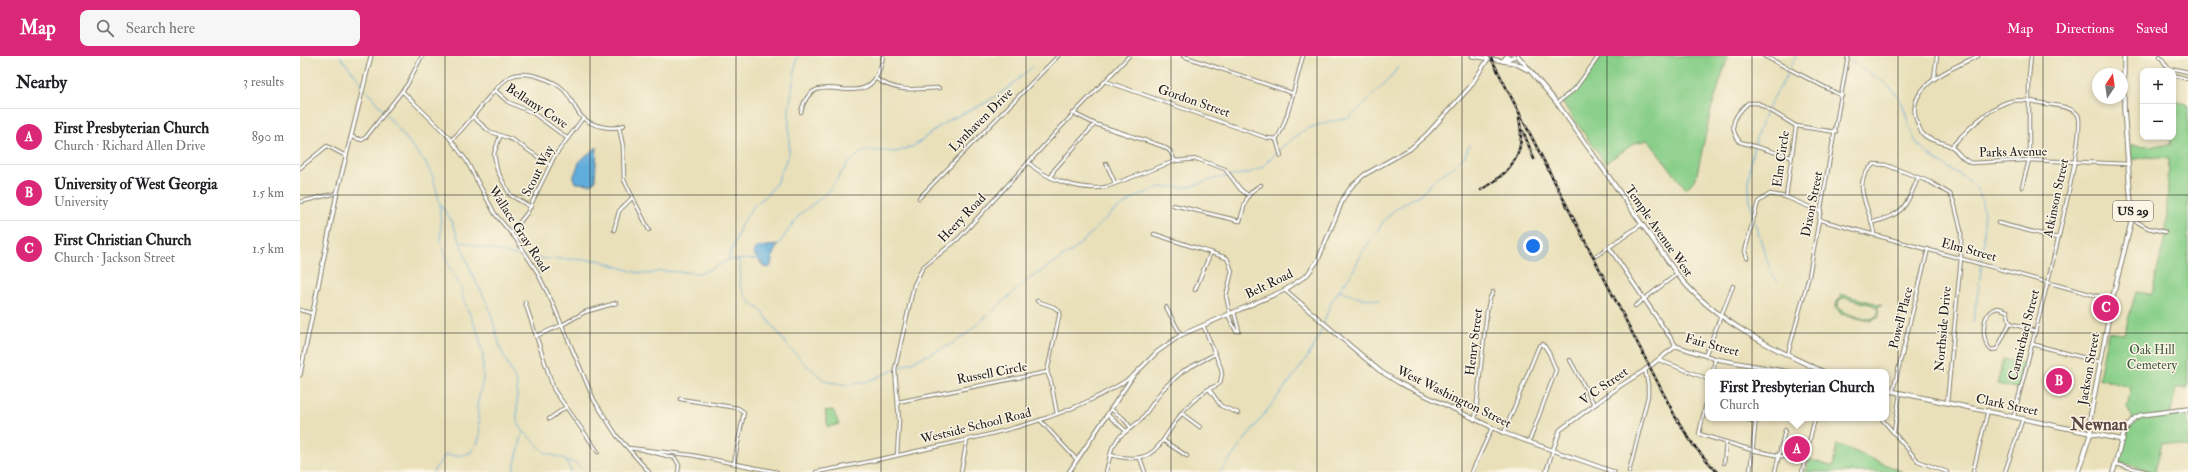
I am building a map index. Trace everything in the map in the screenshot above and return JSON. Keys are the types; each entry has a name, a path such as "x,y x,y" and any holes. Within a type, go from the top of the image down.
{"main road":[{"path":"1506,56 1503,61 1515,63 1530,71"},
{"name":"Temple Avenue West","path":"1516,56 1557,103 1676,274 1693,294 1720,315 1788,354 1818,369"},
{"name":"Jackson Street","path":"2078,472 2091,432 2090,424 2100,362 2112,300 2132,219 2124,108 2124,56"},
{"name":"Clark Street","path":"1889,391 1988,410 2123,440"},
{"path":"2113,472 2128,425 2136,417 2188,409"}],"street":[{"path":"300,375 337,193 371,56"},
{"path":"352,137 362,140 366,137 402,91 422,56"},
{"path":"801,112 804,100 808,93 814,89 823,87 852,90 867,86 876,79 883,56"},
{"name":"Lynhaven Drive","path":"918,198 1058,56"},
{"name":"Heery Road","path":"897,455 899,421 894,369 914,285 920,271 928,262 944,252 958,239 1073,113 1129,56"},
{"path":"1183,56 1292,93"},
{"path":"1281,156 1276,139 1281,134 1303,56"},
{"path":"1472,56 1503,61 1516,56"},
{"path":"1557,103 1575,89 1600,56"},
{"path":"1764,56 1842,96"},
{"name":"Dixon Street","path":"1788,354 1809,276 1836,132 1848,56"},
{"path":"1934,78 1937,56"},
{"path":"1978,56 1934,78 1915,104 1917,120 1922,133 1931,140 1952,146 1969,128 2001,106 2011,101 2029,100"},
{"path":"2022,187 2029,160 2031,56"},
{"path":"2160,56 2168,68"},
{"name":"Belt Road","path":"1069,472 1112,410 1133,376 1157,352 1181,335 1285,290 1304,278 1316,264 1344,197 1352,186 1364,175 1410,149 1427,134 1470,87 1488,59"},
{"path":"2176,69 2188,72"},
{"path":"451,140 502,83 513,75 525,75 539,78 564,90 583,118 603,126 619,127 624,125"},
{"path":"2176,76 2188,79"},
{"path":"876,79 891,88 938,88"},
{"name":"Gordon Street","path":"1105,81 1267,138 1276,139"},
{"name":"Wallace Gray Road","path":"402,91 451,140 466,160 495,214 511,233 536,270 562,325 594,400 609,426 649,472"},
{"name":"Bellamy Cove","path":"496,91 508,102 533,113 567,138"},
{"name":"Atkinson Street","path":"2029,100 2067,109 2075,112 2078,118 2074,162 2048,281"},
{"path":"1791,157 1740,142 1733,131 1733,121 1738,111 1748,103 1758,103 1796,126"},
{"path":"1073,113 1095,124 1162,146 1170,151 1175,161"},
{"path":"473,117 489,131 513,140 550,165"},
{"name":"Scout Way","path":"511,233 522,220 530,207 550,165 567,138 583,118"},
{"path":"1051,178 1054,170 1095,124"},
{"name":"Elm Circle","path":"1821,212 1786,197 1796,126 1836,132"},
{"path":"619,127 623,146 624,180 649,230"},
{"path":"500,136 494,154 496,170 510,195 530,207"},
{"path":"300,168 326,146 347,157"},
{"name":"Parks Avenue","path":"1952,146 1963,160 1971,163 2029,160 2129,164"},
{"path":"1028,162 1040,172 1051,178 1092,188 1106,187 1175,161 1197,159 1225,169 1241,190 1248,195"},
{"path":"1106,163 1115,183"},
{"path":"1873,222 1892,217 1905,208 1918,178 1877,163 1867,169 1861,184 1861,193 1873,222 1874,234"},
{"name":"Northside Drive","path":"1918,178 1942,188 1950,194 1954,202 1961,231 1961,258 1947,402"},
{"path":"1173,205 1240,221 1248,195 1252,189 1261,184"},
{"path":"300,202 337,193"},
{"path":"1747,258 1745,251 1758,202 1770,194 1786,197"},
{"path":"614,230 619,211 632,198"},
{"path":"2132,219 2148,228 2164,232"},
{"name":"Elm Street","path":"1820,220 2048,281 2112,300"},
{"path":"1998,223 2057,238"},
{"path":"1594,257 1642,224"},
{"path":"1154,234 1227,258 1231,266 1226,296 1231,314 1236,331 1239,330 1231,314"},
{"name":"Fair Street","path":"1609,247 1676,346 1716,359 1774,369"},
{"name":"Powell Place","path":"1893,392 1928,249"},
{"path":"1195,290 1210,252"},
{"path":"1635,306 1676,274"},
{"name":"Carmichael Street","path":"2014,416 2048,281"},
{"path":"1705,356 1732,286"},
{"name":"West Washington Street","path":"1285,290 1380,371 1422,396 1504,433 1614,472"},
{"name":"Henry Street","path":"1475,420 1487,311 1490,298 1494,292"},
{"path":"1037,301 1054,307 1060,312 1047,372"},
{"path":"525,302 554,390 598,452"},
{"path":"536,336 562,325 585,312 616,303"},
{"path":"1166,308 1181,335"},
{"path":"2003,308 2009,314 2010,323 1997,349 1991,350 1986,344 1984,333 1984,324 1989,312 1992,309 2003,308"},
{"path":"300,310 312,313"},
{"path":"2010,323 2035,331"},
{"path":"1110,455 1130,459 1140,458 1152,452 1164,441 1181,413 1209,389 1218,385 1222,379 1221,368 1204,326"},
{"path":"1504,433 1538,350 1541,344 1545,345 1556,370 1529,442"},
{"path":"2032,344 2100,362"},
{"name":"V C Street","path":"1553,450 1560,430 1594,404 1659,360 1676,346"},
{"path":"1106,472 1110,455 1115,443 1126,431 1141,420 1163,389 1183,371 1215,354"},
{"path":"1714,369 1716,359"},
{"path":"1570,360 1594,404"},
{"path":"1659,360 1705,379"},
{"path":"1629,472 1648,396 1648,385 1645,370"},
{"name":"Russell Circle","path":"898,402 1047,372 1051,382 1057,414"},
{"name":"Westside School Road","path":"817,472 967,440 1040,420 1085,404 1133,376"},
{"path":"1209,389 1221,406 1238,413"},
{"path":"1894,431 1900,394"},
{"path":"680,398 738,408 744,412 734,463"},
{"path":"549,419 566,407"},
{"path":"1112,410 1131,428"},
{"path":"1973,472 1988,410"},
{"path":"1181,413 1200,427"},
{"path":"1705,413 1699,434 1752,450 1805,461"},
{"path":"1108,415 1126,431"},
{"path":"2005,472 2023,418"},
{"path":"1040,420 1077,460"},
{"path":"1750,472 1756,421"},
{"path":"1802,472 1814,421"},
{"path":"1884,421 1918,461 1947,472"},
{"path":"1472,472 1492,428"},
{"path":"1775,472 1785,430"},
{"path":"961,472 967,440"},
{"path":"1164,441 1187,456"},
{"path":"1724,463 1726,442"},
{"path":"627,448 681,453 777,472"},
{"path":"641,449 650,453 675,458 679,465 678,472"},
{"path":"1546,472 1553,450"},
{"path":"1140,458 1145,472"},
{"path":"2116,464 2148,472"},
{"path":"1601,472 1602,467"}],"green space":[{"path":"1601,56 1728,56 1711,110 1696,178 1686,189 1648,140 1635,143 1605,163 1562,102 1586,79"},
{"name":"Oak Hill Cemetery","path":"2176,101 2188,104 2188,388 2176,388 2170,416 2188,414 2188,447 2162,442 2155,472 2119,462 2129,428 2134,421 2127,407 2131,388 2099,378 2108,332 2124,334 2136,292 2152,294 2166,232 2169,159 2147,157 2131,160 2130,146 2170,145 2171,140 2176,140"},
{"path":"1840,294 1882,305 1878,306 1879,316 1870,321 1841,314 1836,307 1837,301 1842,297","holes":["1843,298 1873,305 1878,309 1878,315 1871,319 1850,315 1838,307 1838,303"]},
{"path":"2003,359 2026,364 2020,389 1997,384"},
{"path":"833,410 839,424 828,427 825,411"},
{"path":"1837,444 1903,472 1806,472 1809,459 1833,467"}],"water":[{"path":"597,147 595,181 591,184 575,183 573,178 580,160"},
{"path":"778,245 773,254 771,266 769,268 764,267 753,253 756,247"}],"waterway":[{"path":"340,56 363,85"},
{"path":"728,260 741,225 754,205 765,197 777,182 789,153 789,110 797,56"},
{"path":"1790,68 1796,56"},
{"path":"1849,60 1883,82 1895,92 1902,103 1911,132 1917,143 1930,156 1961,175 1975,187 1981,197 1984,213 1983,252 1973,323"},
{"path":"778,245 800,214 827,193 849,162 859,154 867,150 896,152 914,146 945,122 985,103 1008,88 1032,67"},
{"path":"738,260 742,290 751,302 761,310 787,345 803,362 824,380 829,382 848,385 869,381 950,345 965,335 1029,279 1075,249 1114,211 1138,196 1161,187 1189,187 1218,178 1249,173 1262,167 1283,146 1306,129 1327,122 1349,118 1390,78 1398,67"},
{"path":"1753,215 1750,201 1749,173 1754,145 1763,118 1789,71"},
{"path":"365,88 384,112"},
{"path":"386,114 425,162 433,177 440,204 451,220 474,278 488,304 501,350 517,384 517,421 523,431 546,453 578,465 585,472"},
{"path":"1220,472 1305,361 1318,339 1331,302 1352,273 1362,253 1383,222 1394,210 1424,192 1433,181 1455,165 1465,156 1469,145"},
{"path":"433,472 445,455 458,456 470,453 478,442 480,434 477,406 483,379 483,356 478,333 463,299 461,287 450,268 441,242 440,205"},
{"path":"1754,220 1771,272 1778,282"},
{"path":"462,242 526,258"},
{"path":"530,258 598,260 634,272 649,274 660,271 702,273 728,260 757,259"},
{"path":"1338,291 1361,298 1379,300"},
{"path":"513,472 523,432"},
{"path":"566,460 571,472"}],"railway":[{"path":"1490,56 1676,418 1694,446 1717,472"},
{"path":"1481,190 1501,176 1514,161 1521,142 1519,118"},
{"path":"1523,131 1534,159"}],"place":[{"name":"First Christian Church","path":"2106,308"},
{"name":"University of West Georgia","path":"2059,381"},
{"name":"First Presbyterian Church","path":"1797,449"}],"district":[{"name":"Newnan","path":"2099,424"}]}
